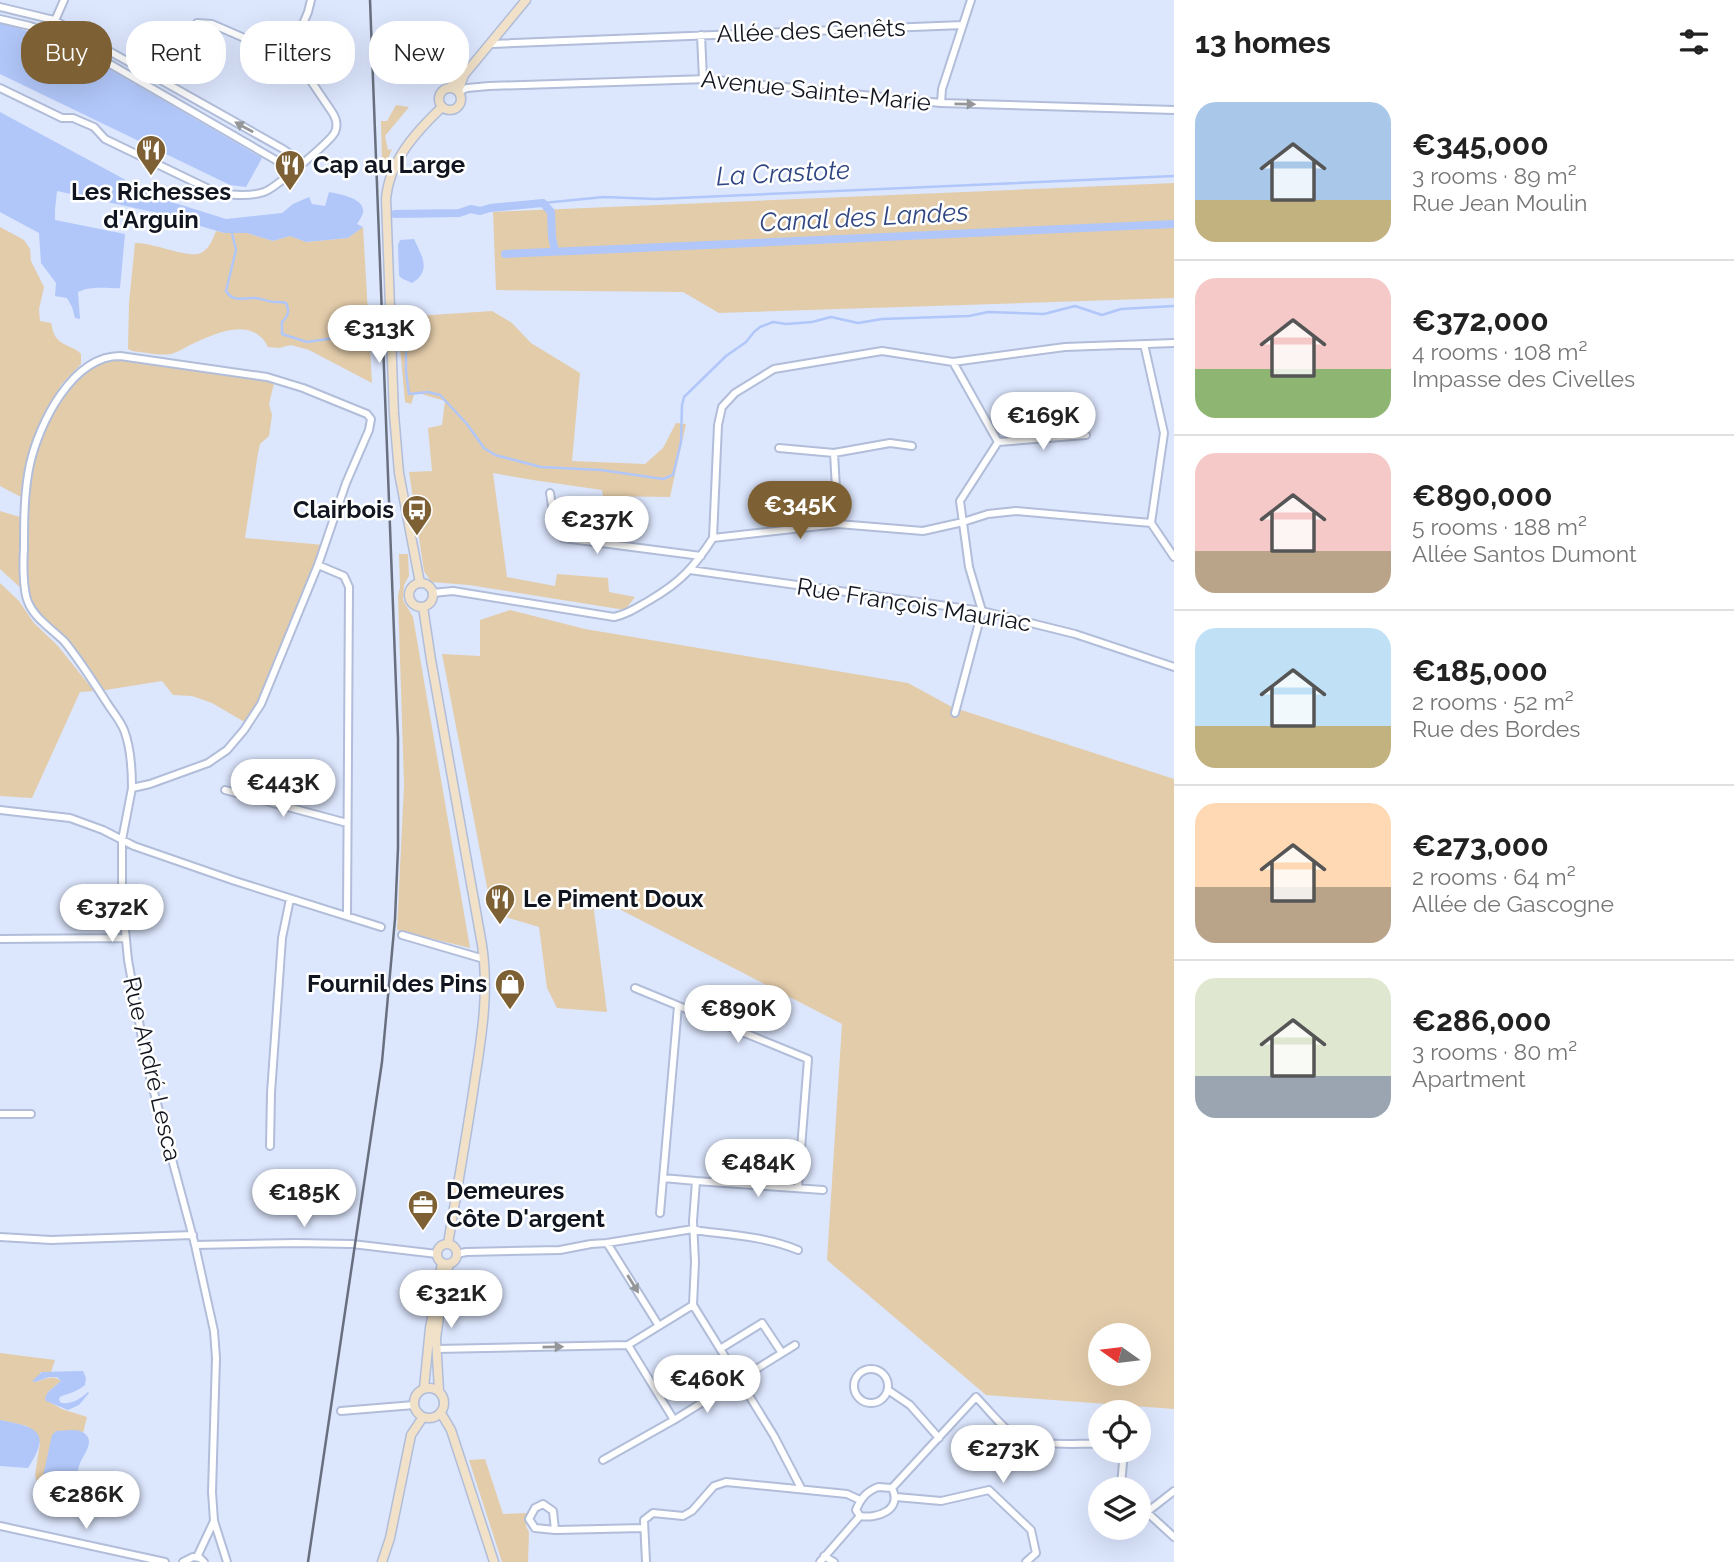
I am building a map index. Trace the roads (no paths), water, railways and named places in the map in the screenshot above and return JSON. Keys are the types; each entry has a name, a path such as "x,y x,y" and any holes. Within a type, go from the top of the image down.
{"main road":[{"path":"442,107 440,95 443,91 455,90 520,0"},
{"path":"455,90 464,75 526,0"},
{"path":"442,107 450,110 457,108 461,102 460,95 455,90"},
{"path":"420,583 399,473 394,414 387,193 395,163 419,131 442,107"},
{"path":"420,583 428,586 432,593 430,603 424,607 413,604 409,597 411,589 420,583"},
{"path":"424,607 484,958 486,989 469,1123 448,1244"},
{"path":"448,1244 457,1254 455,1259 445,1264 438,1260 437,1254 441,1246 448,1244"},
{"path":"439,1391 424,1388 417,1393 414,1405 418,1414 432,1418 443,1409 444,1399 439,1391 436,1349 445,1264"},
{"path":"424,1388 430,1328 445,1264"},
{"path":"441,1413 451,1430 494,1562"},
{"path":"382,1562 393,1525 411,1435 423,1417"}],"street":[{"path":"54,20 64,0"},
{"path":"304,21 311,0"},
{"path":"941,103 942,89 971,0"},
{"path":"0,7 54,20 284,149 302,163"},
{"path":"0,19 21,24"},
{"name":"Allée des Genêts","path":"492,44 963,24"},
{"path":"701,35 703,79"},
{"path":"112,65 291,171"},
{"name":"Avenue Sainte-Marie","path":"455,90 489,86 703,79 941,103 1174,110"},
{"path":"0,88 62,118 76,119 94,127 105,139 215,192 233,194 261,193 274,186 336,131 332,112 313,84"},
{"path":"432,593 453,591 614,617 626,614 665,591 690,570 713,538 722,407 735,393 774,369 882,351 953,362 1065,347 1174,343"},
{"path":"1144,344 1164,433 1151,523 1174,557"},
{"name":"Rue André Lesca","path":"224,1561 214,1521 212,1492 216,1358 214,1331 195,1244 147,1066 125,938 121,881 122,840 132,788 128,744 123,727 65,643 34,614 27,600 23,560 24,500 31,461 46,420 59,397 74,377 92,363 101,358 120,356 267,377 303,388 371,416 369,430 346,483 318,565"},
{"path":"953,362 998,442"},
{"path":"998,442 1086,435"},
{"path":"955,713 982,611 969,567 960,501 998,442"},
{"path":"779,447 834,453 890,443 912,446"},
{"path":"834,453 838,524"},
{"path":"550,493 556,532 563,538 701,556"},
{"path":"713,538 838,524 923,531 988,514 1016,511 1151,523"},
{"path":"132,788 208,763 227,750 261,704 318,565 344,576 349,587 347,916"},
{"name":"Rue François Mauriac","path":"690,570 982,611 1074,634 1174,667"},
{"path":"225,790 347,823"},
{"path":"0,810 70,818 172,859 289,900 381,927"},
{"path":"270,1146 282,938 289,900"},
{"path":"402,935 484,958"},
{"path":"0,939 125,938"},
{"path":"635,988 808,1059 798,1187"},
{"path":"660,1213 678,1006"},
{"path":"0,1114 31,1114"},
{"path":"663,1178 823,1190"},
{"path":"696,1181 693,1305 774,1436 801,1488"},
{"path":"457,1254 549,1251 693,1228 764,1239 797,1250"},
{"path":"0,1237 51,1240 192,1235"},
{"path":"607,1243 659,1326"},
{"path":"195,1244 352,1244 437,1254"},
{"path":"436,1349 628,1345 693,1305"},
{"path":"720,1349 762,1323 782,1353"},
{"path":"628,1345 674,1420"},
{"path":"603,1460 674,1420 795,1345"},
{"path":"868,1369 879,1370 887,1378 888,1390 882,1399 867,1402 858,1396 856,1391 858,1375 868,1369"},
{"path":"888,1390 910,1405 939,1438"},
{"path":"892,1488 976,1397 1010,1433 1021,1439 1088,1444"},
{"path":"341,1411 414,1405"},
{"path":"646,1562 644,1520 653,1513 683,1516 692,1511 714,1486 726,1482 847,1494 860,1500"},
{"path":"878,1487 892,1488 895,1497 893,1506 870,1518 860,1516 856,1510 868,1491 878,1487"},
{"path":"895,1497 941,1501 989,1490 1031,1530 1036,1553 1026,1562"},
{"path":"1151,1509 1174,1491"},
{"path":"555,1530 553,1511 543,1504 535,1508 529,1519 535,1528 555,1530 643,1528"},
{"path":"834,1562 822,1559 860,1516"},
{"path":"1151,1516 1174,1537"},
{"name":"Rue André Lesca","path":"197,1557 214,1521"},
{"path":"0,1526 165,1562"},
{"path":"183,1562 197,1557 204,1562"}],"water":[{"path":"0,23 21,29 21,84 112,84 112,71 126,79 126,84 135,84 262,158 246,187 230,185 0,74"},
{"path":"0,112 159,198 226,219 282,213 293,204 309,197 312,204 325,206 329,192 351,198 360,204 363,213 357,224 363,227 348,238 306,242 290,236 273,241 247,233 224,233 153,212 57,191 55,220 125,234 120,288 94,288 78,292 80,319 75,318 67,298 55,296 56,283 41,263 39,233 0,212"},
{"path":"414,239 424,268 412,283 399,276 398,245 400,240"},
{"path":"83,1371 85,1385 59,1400 61,1403 69,1403 89,1393 79,1405 68,1410 46,1401 45,1398 61,1381 57,1377 32,1381 42,1372"},
{"path":"0,1420 23,1425 36,1432 39,1445 28,1468 0,1466"},
{"path":"56,1431 81,1431 89,1440 76,1478 66,1487 50,1484 44,1481 43,1476 52,1435"}],"waterway":[{"name":"La Crastote","path":"543,203 604,197 656,199 1174,176"},
{"name":"La Crastote","path":"395,214 459,213 471,209 480,211 543,203 551,212 555,251"},
{"name":"Canal des Landes","path":"505,254 1174,224"},
{"path":"232,233 236,250 226,291 234,298 286,303 288,311 282,322 282,334 307,342 388,330"},
{"path":"394,329 406,328 409,394 428,392 440,395 467,424 484,448 495,455 541,467 601,470 663,479 673,475 681,442 684,397 754,332 773,322 812,322 831,317 858,323 882,319 969,316 988,312 1044,314 1075,306 1102,315 1121,309 1174,306"}],"railway":[{"path":"308,1562 382,1062 395,919 398,848 398,738 370,0"}],"place":[{"name":"Les Richesses d'Arguin","path":"151,177"},
{"name":"Cap au Large","path":"290,192"},
{"name":"Clairbois","path":"417,537"},
{"name":"Le Piment Doux","path":"500,926"},
{"name":"Fournil des Pins","path":"510,1011"},
{"name":"Demeures Côte D'argent","path":"423,1232"}]}
